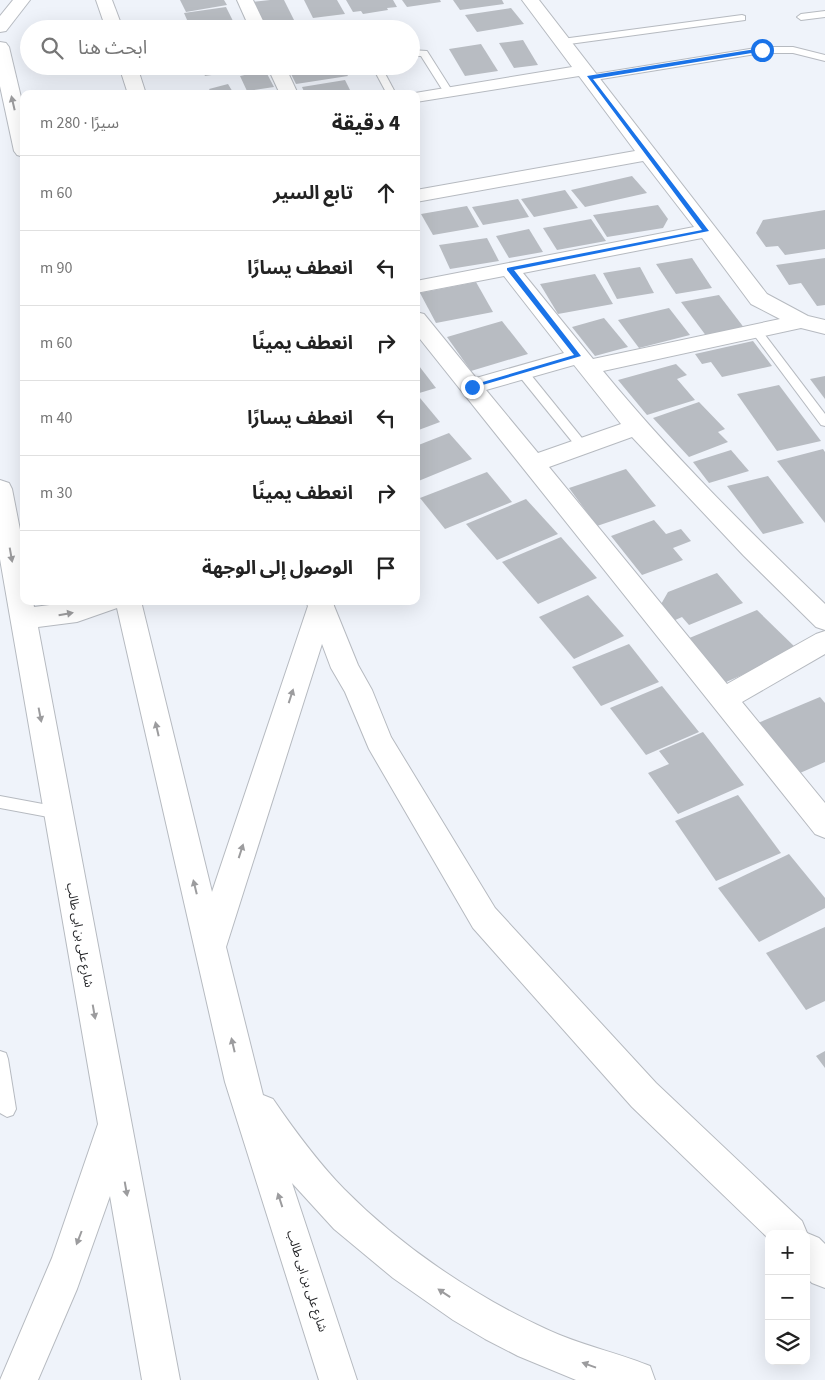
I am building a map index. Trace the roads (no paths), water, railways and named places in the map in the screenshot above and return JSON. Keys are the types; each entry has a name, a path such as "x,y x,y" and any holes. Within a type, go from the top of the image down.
{"street":[{"path":"0,27 22,0"},
{"path":"104,0 111,20"},
{"path":"245,0 255,20"},
{"path":"530,0 759,299 801,320 825,327"},
{"path":"0,47 20,134"},
{"path":"420,96 586,74"},
{"path":"131,75 136,90"},
{"path":"280,75 287,90"},
{"path":"420,195 648,154"},
{"path":"420,286 706,231"},
{"path":"510,269 636,427 739,536 825,620"},
{"path":"472,387 523,373 801,320"},
{"path":"420,323 825,825"},
{"path":"533,464 636,427"},
{"name":"شارع على بن ابى طالب","path":"0,489 161,1380"},
{"path":"22,617 48,617 76,612 96,605"},
{"name":"شارع على بن ابى طالب","path":"129,605 242,1082 338,1380"},
{"path":"210,947 319,605"},
{"path":"321,605 346,668 358,690 380,741 484,918 644,1095 785,1230"},
{"path":"724,699 825,640"},
{"path":"242,1082 286,1149 342,1212 410,1270 472,1312 543,1348 636,1380"},
{"path":"18,1380 57,1293 80,1235 114,1125"},
{"path":"810,1255 825,1270"}],"lane":[{"path":"801,17 825,14"},
{"path":"562,42 742,18"},
{"path":"586,74 762,50 793,50 825,58"},
{"path":"420,53 424,53 428,57 448,92"},
{"path":"381,75 390,90"},
{"path":"755,329 825,422"},
{"path":"523,373 582,446"},
{"path":"0,802 59,813"},
{"path":"0,1059 7,1109"}]}
